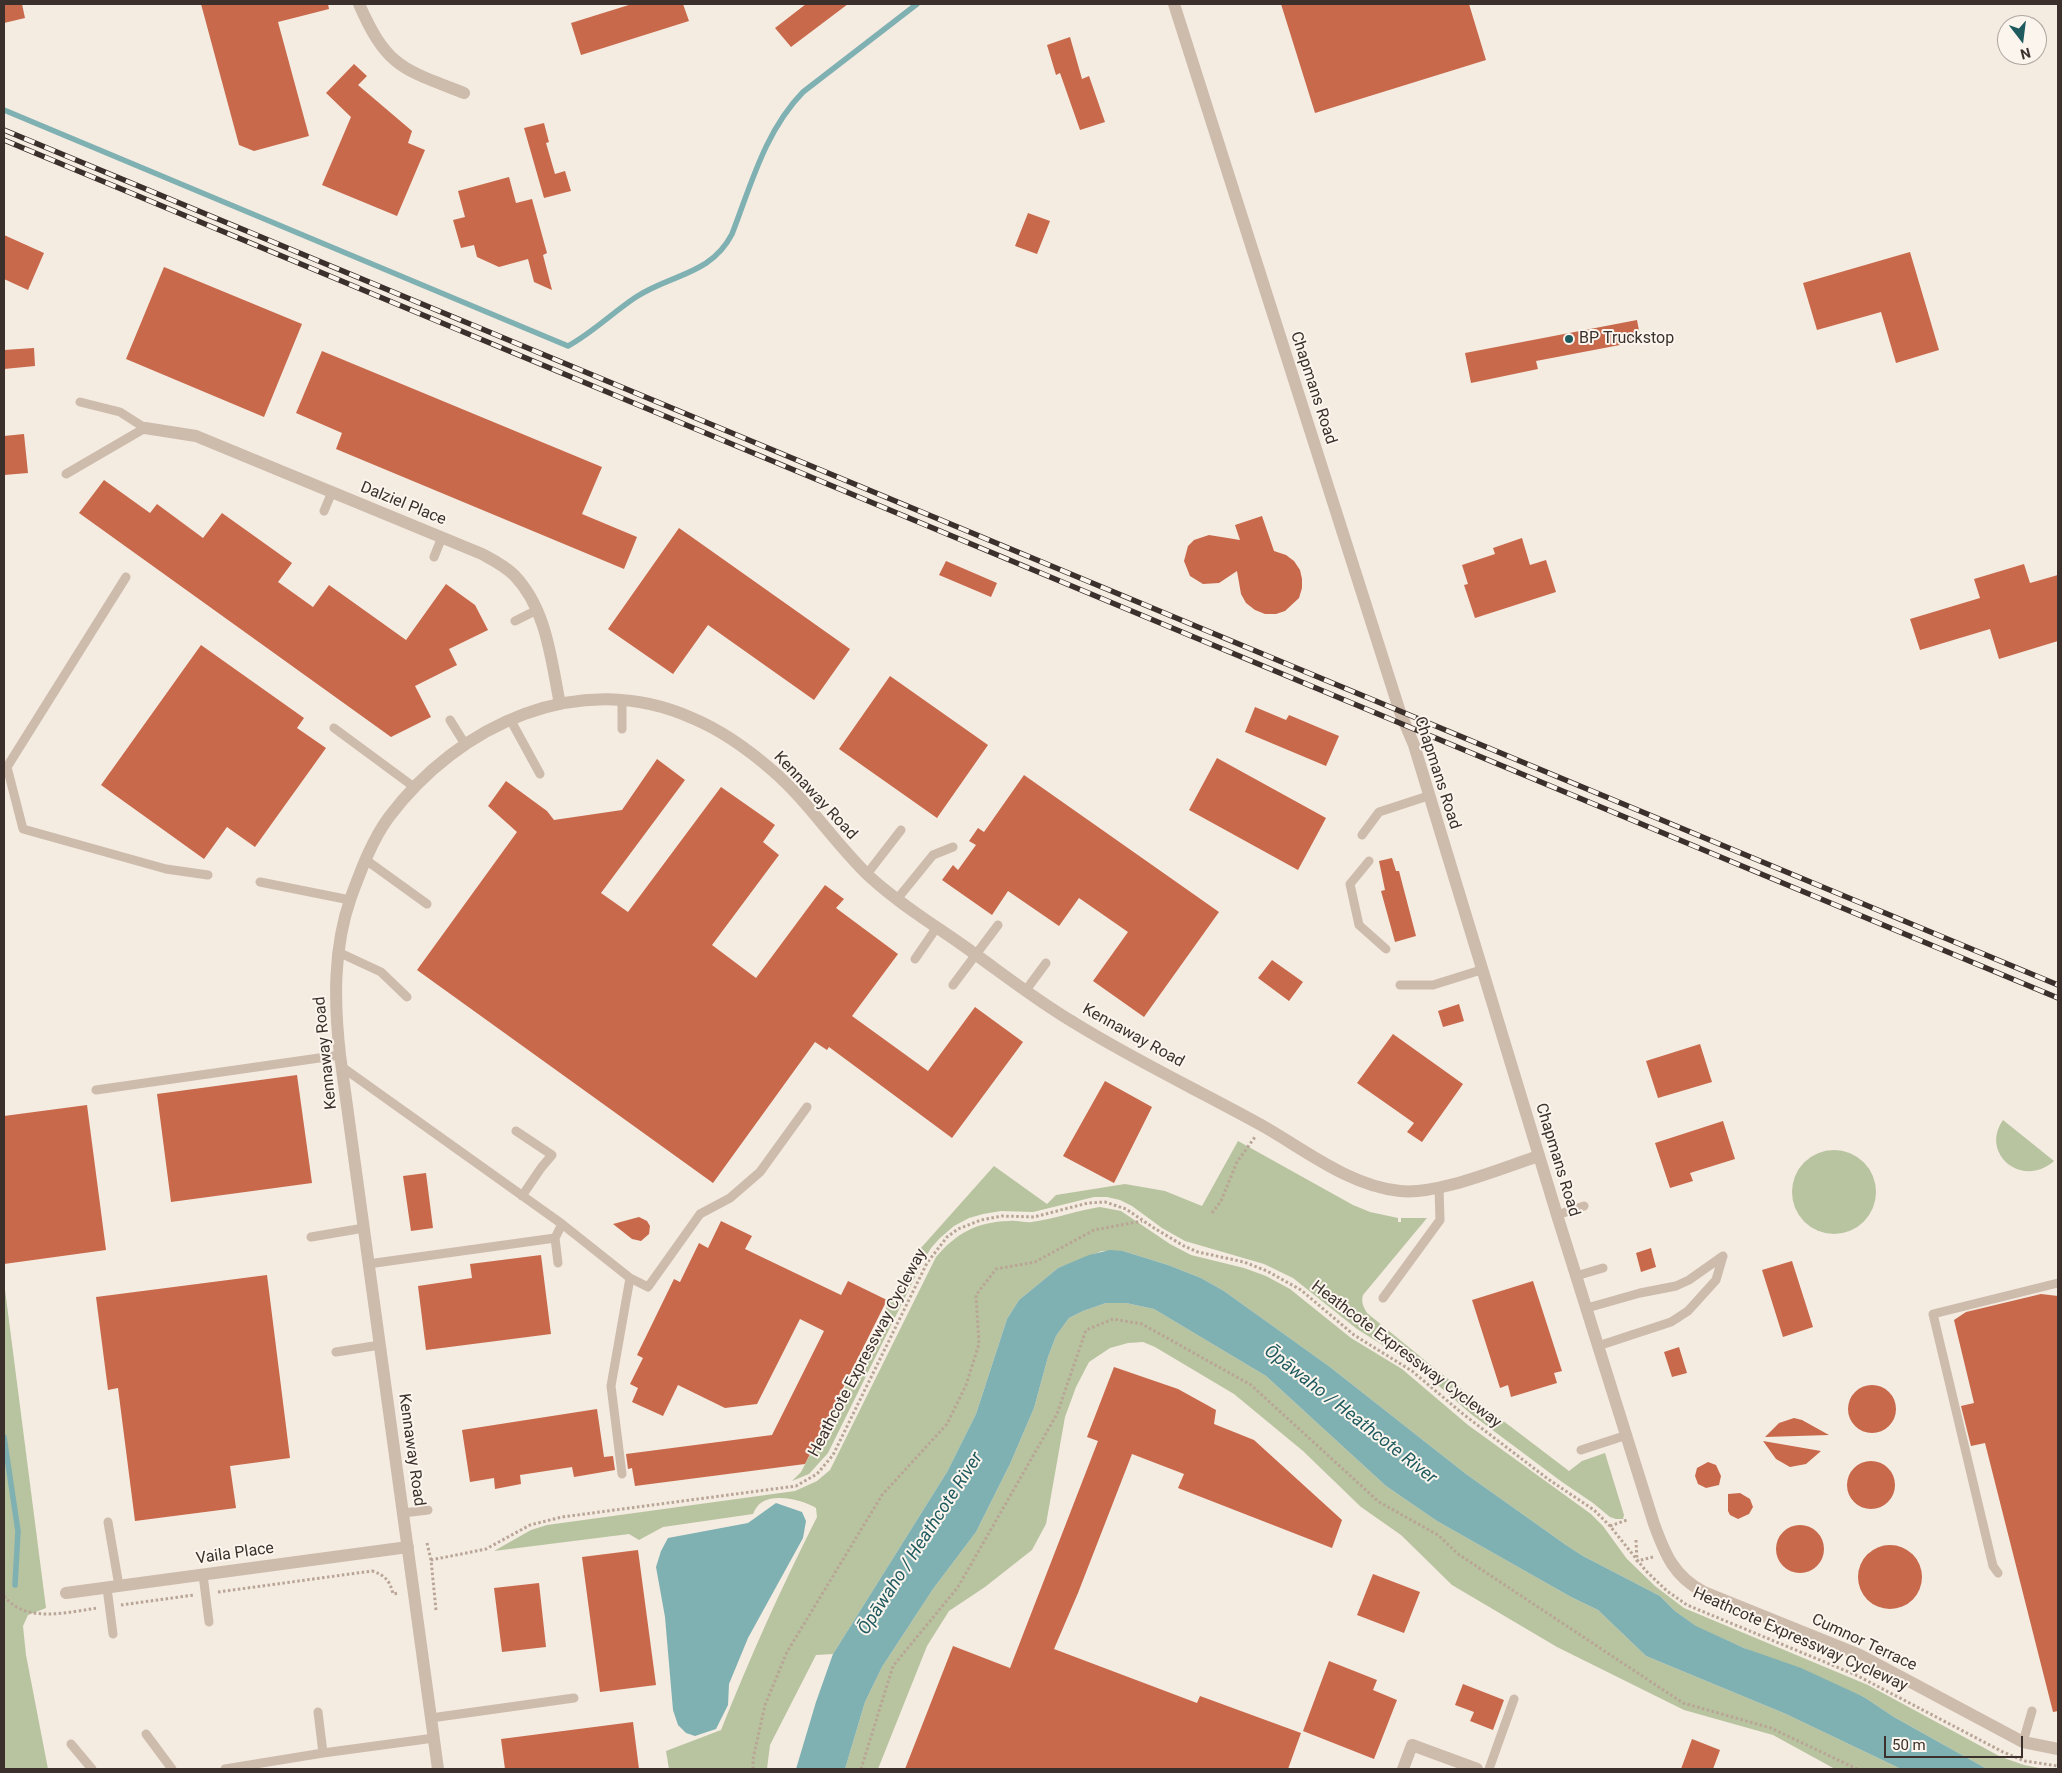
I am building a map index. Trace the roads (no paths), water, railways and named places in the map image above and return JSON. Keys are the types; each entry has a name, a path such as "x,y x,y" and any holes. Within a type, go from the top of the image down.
{"street":[{"path":"359,4 377,40 386,53 398,64 412,72 464,93"},
{"name":"Chapmans Road","path":"1174,4 1397,703 1414,745 1576,1276 1666,1554"},
{"name":"Dalziel Place","path":"145,428 196,436 442,537 501,564 514,575 537,610 546,636 560,704"},
{"name":"Kennaway Road","path":"438,1769 341,1061 335,984 339,940 350,900 366,860 387,820 414,787 451,753 510,719 523,712 560,704 610,699 656,705 694,718 733,741 774,772 867,874 936,927 1026,990 1072,1022 1347,1174 1379,1187 1399,1191 1419,1191 1439,1188 1539,1156"},
{"name":"Vaila Place","path":"66,1593 408,1547"},
{"name":"Cumnor Terrace","path":"1666,1554 1682,1578 1693,1586 1860,1655 2024,1742 2058,1749"},
{"path":"1403,1769 1412,1745 1477,1769"}],"lane":[{"path":"66,474 145,428 120,412 80,402"},
{"path":"324,512 332,492"},
{"path":"434,557 442,537"},
{"path":"126,577 7,767 23,829 166,869 208,875"},
{"path":"515,621 537,610"},
{"path":"622,700 622,729"},
{"path":"510,719 540,774"},
{"path":"450,720 466,744"},
{"path":"334,728 414,787"},
{"path":"1362,835 1379,812 1428,796"},
{"path":"867,874 901,830"},
{"path":"898,898 933,855 953,847"},
{"path":"366,860 427,904"},
{"path":"1369,861 1350,884 1359,925 1386,949"},
{"path":"260,882 350,900"},
{"path":"954,985 998,925"},
{"path":"915,959 936,927"},
{"path":"338,952 381,972 408,997"},
{"path":"1026,990 1046,963"},
{"path":"1400,985 1433,985 1482,970"},
{"path":"96,1090 341,1061 562,1224 630,1278 648,1286 700,1214 730,1198 760,1172 807,1107"},
{"path":"516,1131 552,1155 522,1196"},
{"path":"1383,1298 1440,1220 1439,1188"},
{"path":"1557,1215 1584,1206"},
{"path":"558,1263 555,1238 562,1224"},
{"path":"311,1237 364,1228"},
{"path":"368,1264 555,1238"},
{"path":"1587,1308 1640,1293 1676,1286 1689,1280 1722,1256 1716,1280 1688,1310 1671,1322 1598,1346"},
{"path":"1576,1276 1603,1268"},
{"path":"622,1474 611,1386 630,1278"},
{"path":"1998,1573 1993,1566 1933,1314 2058,1283"},
{"path":"336,1352 380,1345"},
{"path":"1581,1450 1627,1435"},
{"path":"403,1513 428,1510"},
{"path":"108,1522 113,1587 114,1634"},
{"path":"202,1575 209,1622"},
{"path":"431,1718 574,1698"},
{"path":"1488,1769 1514,1699"},
{"path":"2024,1742 2032,1711"},
{"path":"318,1712 323,1753"},
{"path":"146,1734 172,1769"},
{"path":"225,1769 434,1738"},
{"path":"72,1744 92,1769"}],"water":[{"name":"Ōpāwaho / Heathcote River","path":"1110,1250 1123,1251 1168,1265 1201,1278 1224,1291 1330,1367 1466,1474 1566,1545 1583,1556 1660,1596 1675,1611 1696,1626 1744,1648 1801,1668 1864,1697 1894,1717 1987,1769 1901,1769 1786,1714 1646,1656 1598,1610 1571,1597 1437,1521 1386,1486 1266,1376 1154,1309 1126,1303 1106,1303 1069,1318 1056,1336 1048,1357 1034,1408 1010,1464 976,1532 933,1589 882,1667 865,1702 845,1769 796,1769 833,1654 947,1472 976,1414 1007,1319 1019,1300 1058,1268 1089,1255"},
{"path":"776,1503 802,1512 806,1521 803,1538 748,1638 729,1684 728,1705 716,1729 695,1736 686,1733 678,1725 673,1710 665,1617 656,1567 661,1551 668,1538 748,1523"}],"waterway":[{"path":"4,110 568,346 649,289 702,266 713,258 723,248 732,234 760,159 790,107 803,92 917,4"},
{"path":"4,1437 18,1531 15,1585"}],"railway":[{"path":"4,130 2058,985"},
{"path":"4,140 2058,998"}],"place":[{"name":"BP Truckstop","path":"1569,339"}]}
